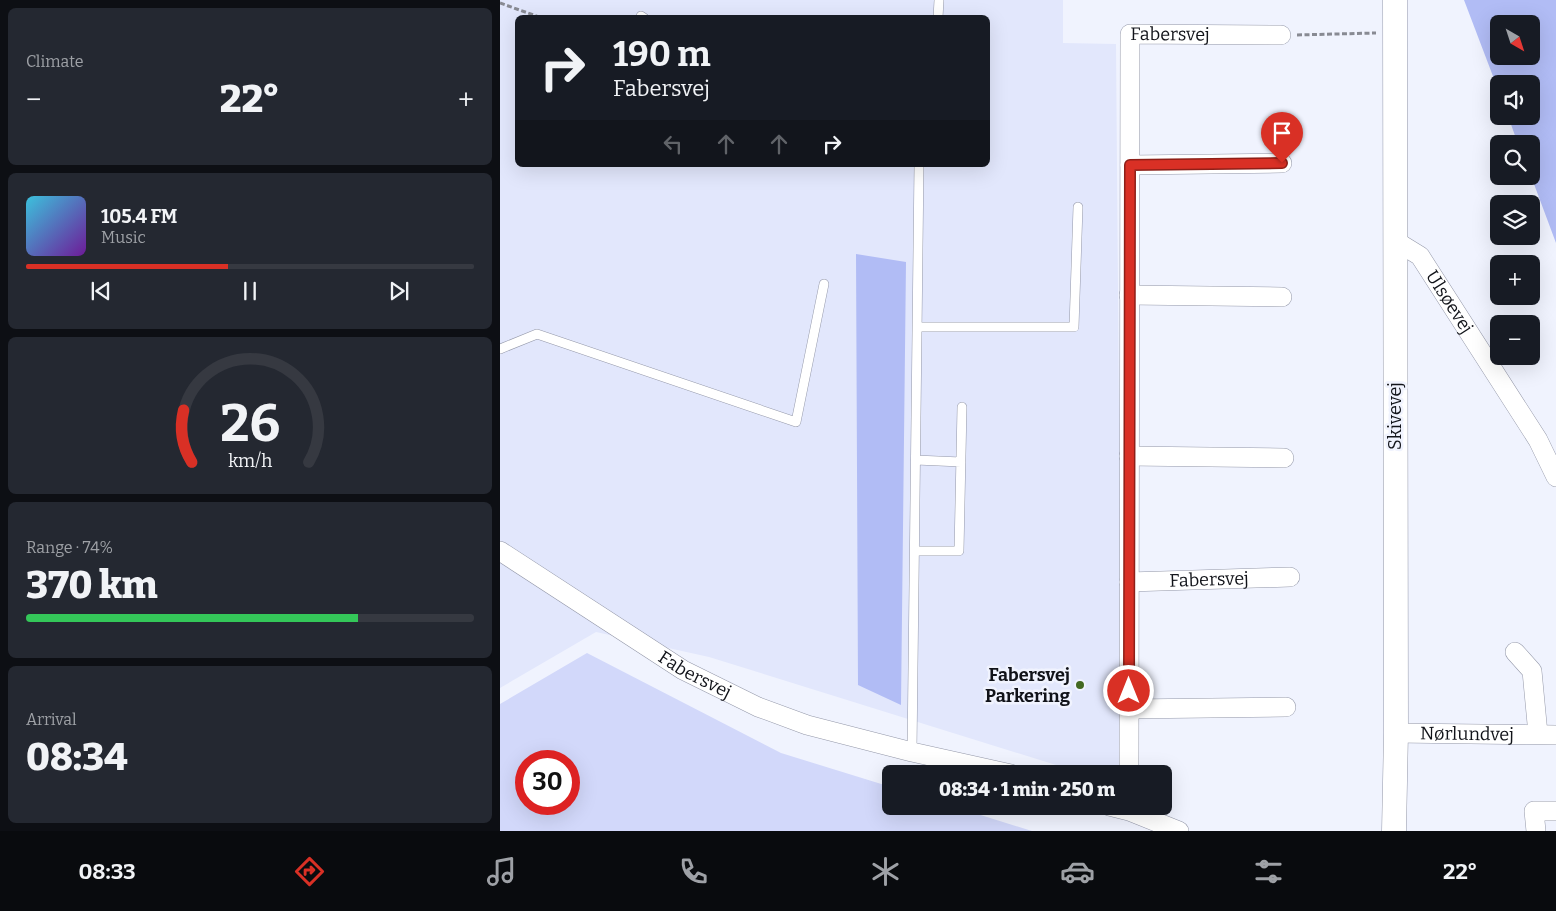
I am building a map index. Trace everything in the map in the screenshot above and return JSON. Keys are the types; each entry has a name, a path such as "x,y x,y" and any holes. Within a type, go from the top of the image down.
{"street":[{"name":"Skivevej","path":"1394,831 1396,733 1395,0"},
{"name":"Fabersvej","path":"1129,765 1130,34 1281,35"},
{"path":"1130,165 1282,163"},
{"name":"Ulsøevej","path":"1394,240 1420,256 1538,440 1556,477"},
{"path":"1129,295 1282,297"},
{"path":"1129,456 1284,458"},
{"name":"Fabersvej","path":"500,551 683,670 758,707 807,725 970,765"},
{"name":"Fabersvej","path":"1129,582 1290,577"},
{"name":"Nørlundvej","path":"1396,733 1547,735 1532,671 1516,652"},
{"path":"1129,709 1286,707"},
{"path":"1536,831 1534,811 1556,812"},
{"path":"1143,815 1179,831"}],"lane":[{"path":"938,15 939,0"},
{"path":"912,752 920,167"},
{"path":"917,327 1074,327 1078,207"},
{"path":"500,349 537,334 796,422 824,284"},
{"path":"914,551 959,551 962,407"},
{"path":"916,460 961,462"}],"path":[{"path":"500,3 534,15"},
{"path":"1281,35 1395,33"}],"shaded area":[{"path":"500,0 1063,0 1063,43 1116,44 1122,765 1056,765 709,657 596,632 500,688"},
{"path":"1464,0 1556,0 1556,243 1540,200 1540,195 1538,195 1534,185 1540,185 1540,135 1515,135 1511,125 1540,125 1540,75 1493,75"},
{"path":"856,254 906,262 901,705 858,685"},
{"path":"587,653 781,753 882,784 882,815 981,815 1032,831 500,831 500,704"}],"place":[{"name":"Fabersvej Parkering","path":"1080,685"}],"route":[{"path":"1129,691 1130,165 1282,163"}]}
